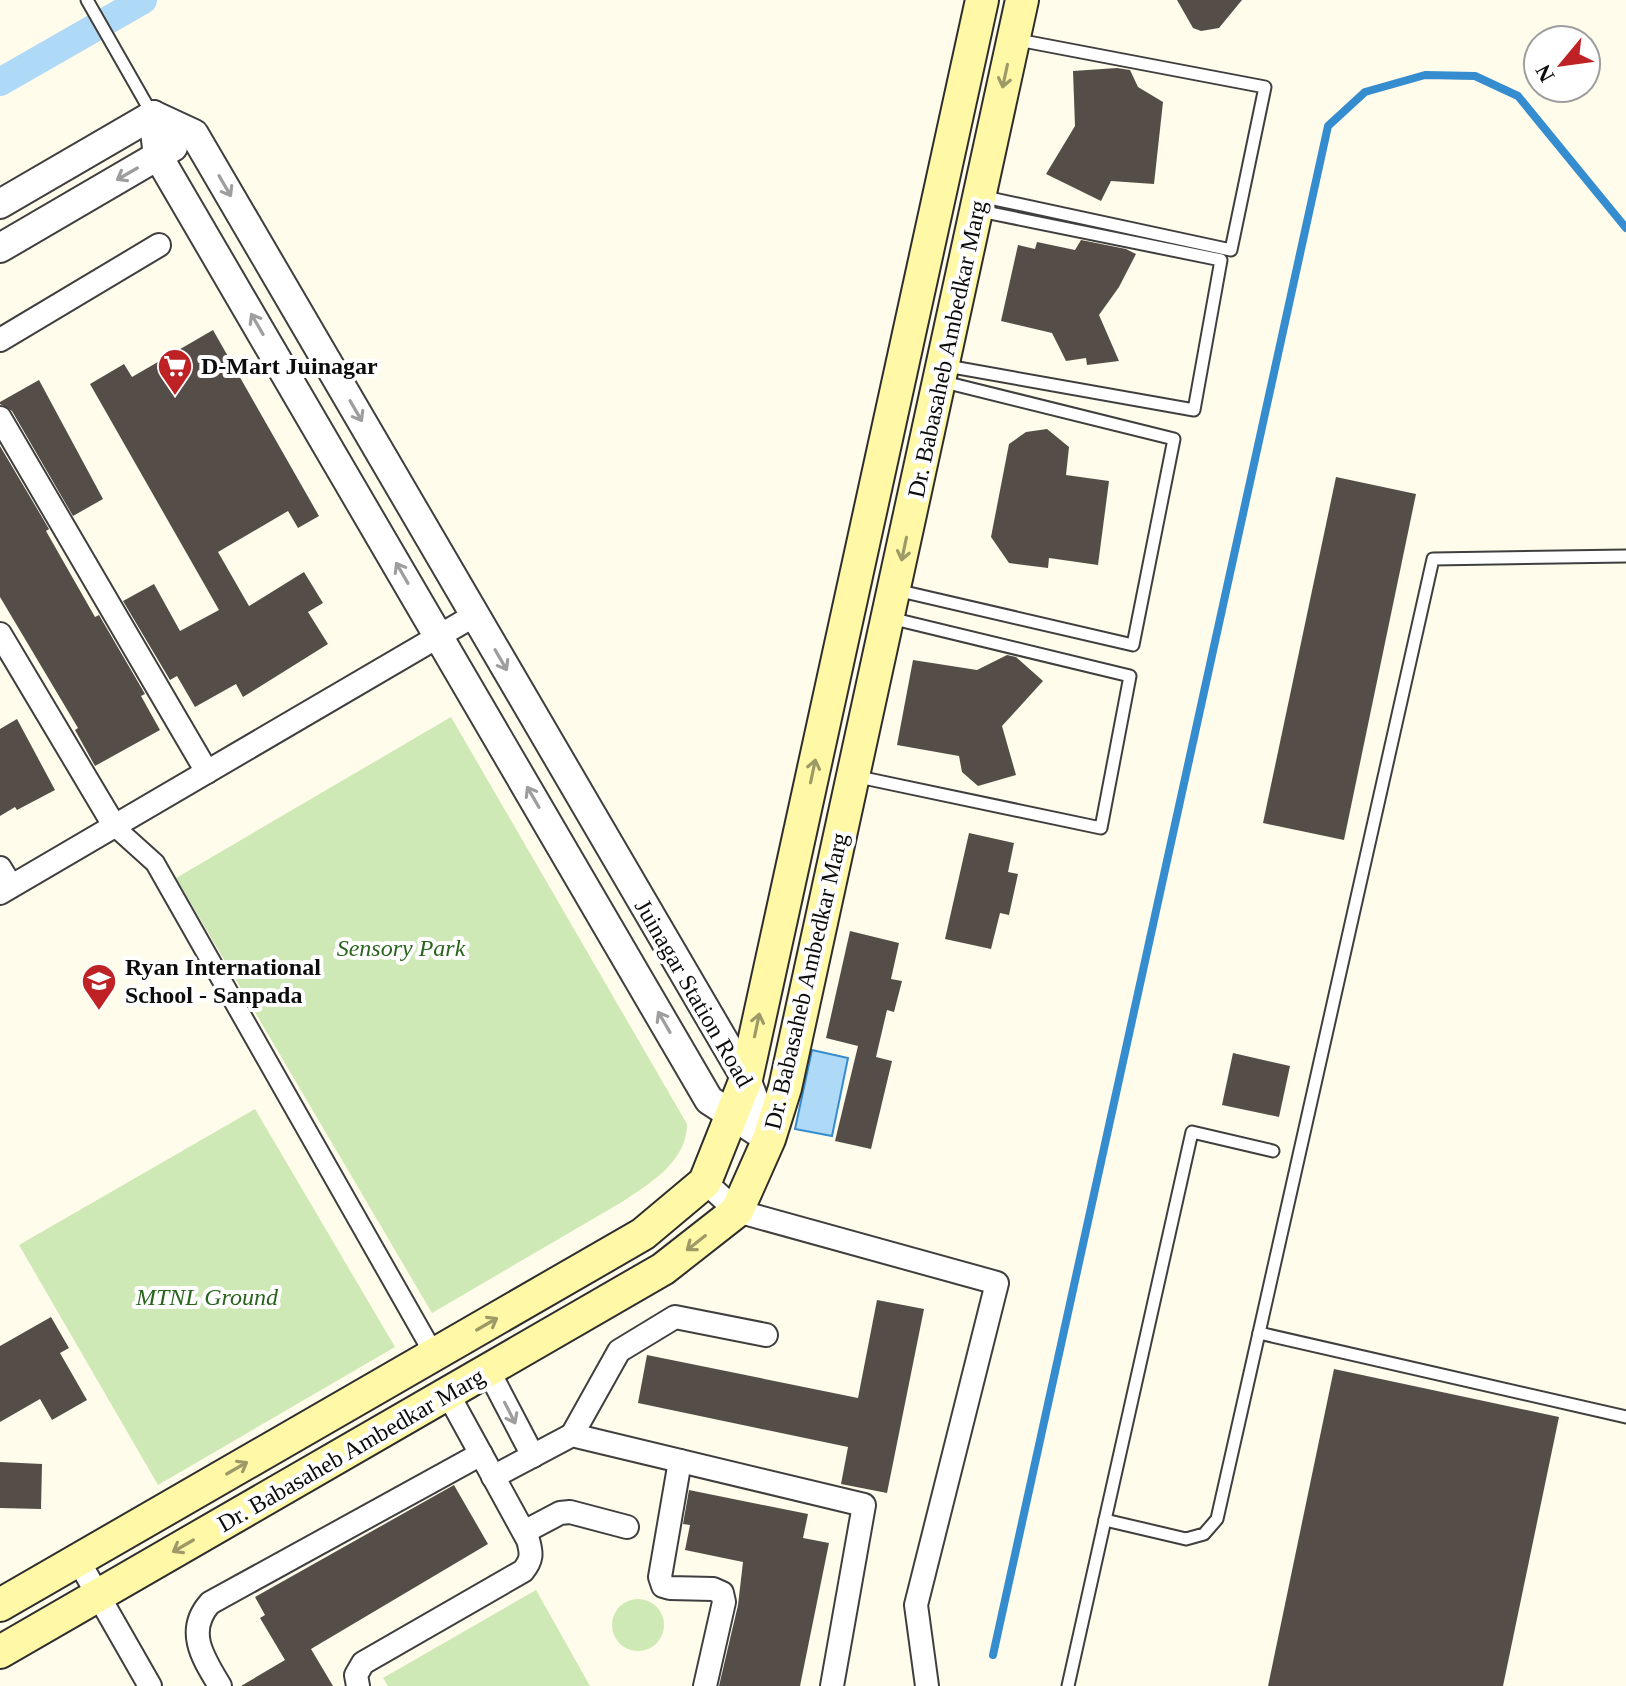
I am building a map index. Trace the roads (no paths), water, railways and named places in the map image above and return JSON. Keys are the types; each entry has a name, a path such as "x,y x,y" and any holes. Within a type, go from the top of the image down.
{"main road":[{"name":"Dr. Babasaheb Ambedkar Marg","path":"0,1605 643,1234 705,1182 746,1079 982,0"},
{"name":"Dr. Babasaheb Ambedkar Marg","path":"0,1652 663,1269 737,1211 769,1139 785,1088 1022,0"},
{"path":"884,448 923,457"}],"street":[{"path":"0,204 153,115 194,134"},
{"name":"Juinagar Station Road","path":"153,115 158,156 709,1100 769,1139"},
{"path":"0,248 194,134"},
{"name":"Juinagar Station Road","path":"194,134 746,1079 769,1139"},
{"path":"0,340 159,245"},
{"path":"0,418 207,772"},
{"path":"4,882 115,827 475,615"},
{"path":"0,634 115,827 155,863 434,1354"},
{"path":"705,1182 737,1211 997,1283 916,1605 927,1686"},
{"path":"493,1477 572,1435 619,1351 675,1317 766,1335"},
{"path":"488,1370 533,1456"},
{"path":"358,1686 356,1675 363,1663 523,1571 530,1563 532,1554 524,1532 448,1394"},
{"path":"572,1435 864,1505 832,1686"},
{"path":"220,1686 201,1652 196,1629 200,1615 210,1603 481,1454"},
{"path":"680,1461 660,1577 661,1583 670,1588 713,1589 722,1593 724,1602 705,1686"},
{"path":"524,1532 560,1513 570,1512 627,1527"},
{"path":"78,1560 150,1686"}],"lane":[{"name":"Juinagar Station Road","path":"87,0 153,115"},
{"path":"978,203 1231,250 1265,87 1013,39"},
{"path":"940,373 1194,410 1221,260 978,203"},
{"path":"892,604 1133,645 1174,439 940,373"},
{"path":"1105,1520 1186,1539 1204,1534 1217,1519 1433,559 1626,556"},
{"path":"854,776 1101,828 1130,676 892,604"},
{"path":"1068,1686 1192,1132 1273,1151"},
{"path":"1259,1333 1626,1417"}],"water":[{"path":"812,1050 848,1058 832,1136 795,1129"}],"waterway":[{"path":"0,82 143,0"},
{"path":"993,1655 1328,126 1365,92 1425,75 1475,76 1518,96 1626,228"}],"place":[{"name":"D-Mart Juinagar","path":"175,397"},
{"name":"Ryan International School - Sanpada","path":"99,1012"}],"park label":[{"name":"Sensory Park","path":"401,948"},
{"name":"MTNL Ground","path":"207,1297"}]}
